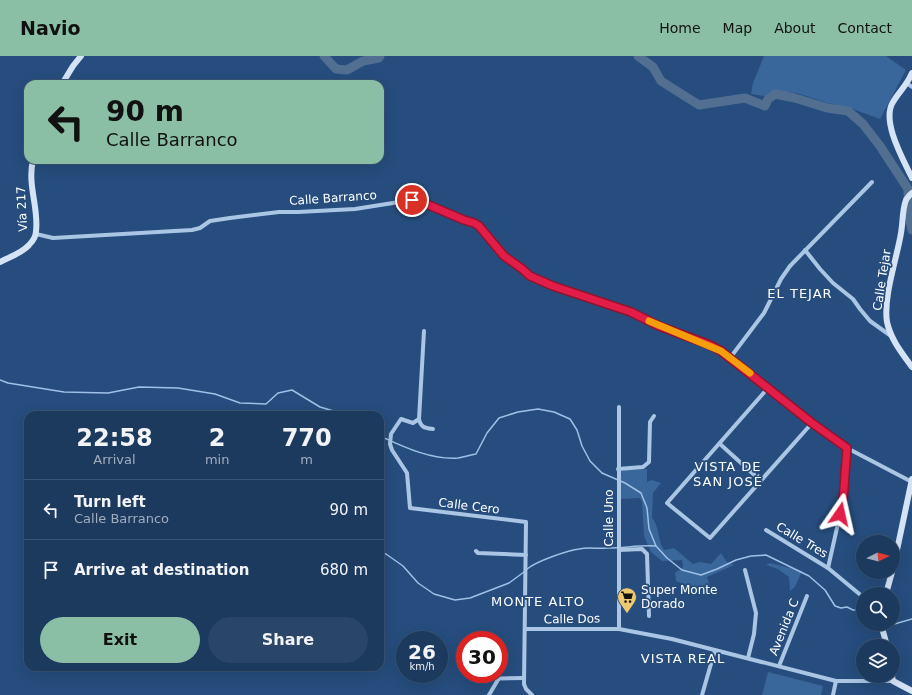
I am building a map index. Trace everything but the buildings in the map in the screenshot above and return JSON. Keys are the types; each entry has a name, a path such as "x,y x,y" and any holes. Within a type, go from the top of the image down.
{"street":[{"path":"64,80 81,56"},
{"path":"912,73 910,85 892,103 889,119 892,134 912,178"},
{"name":"Vía 217","path":"0,262 25,248 33,241 36,234 36,220 31,182 33,164"},
{"path":"730,358 764,313 781,279 790,266 872,182"},
{"name":"Calle Tejar","path":"912,193 908,196 906,202 901,235 889,291 887,320 891,336 912,367"},
{"name":"Calle Barranco","path":"36,234 53,238 192,230 200,228 210,222 236,217 279,212 355,209 399,201 417,200 479,226 504,256 530,276 553,286 631,312 659,326 710,345 721,351 812,423 847,448 912,481"},
{"path":"805,250 833,283 853,299 870,321 891,336"},
{"path":"424,331 419,419 423,427 433,429"},
{"path":"768,388 720,444 666,503 710,538 812,423"},
{"name":"Calle Uno","path":"619,407 619,629"},
{"path":"618,469 643,467 649,462 650,422 654,416"},
{"name":"Calle Cero","path":"419,419 413,422 401,419 391,434 390,441 392,450 406,473 410,508 526,522 526,555"},
{"path":"720,444 761,481"},
{"path":"828,568 843,501 847,448"},
{"path":"900,539 912,481"},
{"name":"Calle Tres","path":"766,530 828,568 856,591"},
{"path":"619,550 642,549 647,554 649,616"},
{"path":"476,551 478,553 526,555 524,684 526,689 532,695"},
{"path":"745,570 756,613 754,634 748,658"},
{"name":"Avenida C","path":"779,666 808,596"},
{"name":"Calle Dos","path":"525,630 619,629 672,639 836,681 856,680"},
{"path":"702,695 714,650"},
{"path":"508,678 524,678"},
{"path":"832,695 836,681"},
{"path":"489,695 496,683"},
{"path":"900,683 912,691"}],"shaded area":[{"path":"764,56 886,56 906,70 880,119 850,108 827,103 797,93 774,91 764,96 751,94 753,83"},
{"path":"647,469 647,482 652,480 661,483 653,493 652,518 655,522 660,542 664,550 674,548 693,564 700,562 711,564 721,553 727,562 734,565 707,577 711,589 703,591 676,581 675,573 683,567 682,560 662,561 651,552 644,536 642,502 640,498 620,499 621,471"},
{"path":"770,563 802,571 795,587 790,591 789,577 778,569 766,565"},
{"path":"768,672 823,686 821,695 762,695"}],"waterway":[{"path":"324,56 336,69 347,70 363,61 379,58 380,56"},
{"path":"638,56 653,67 661,81 699,105 745,98 765,106 768,99 775,94 795,98 827,108 848,111 863,124 880,146 908,189 908,194"},
{"path":"908,198 912,230"},
{"path":"0,380 8,383 64,392 108,393 139,387 178,388 215,394 240,403 266,404 278,393 292,390 320,407 334,411"},
{"path":"384,438 428,455 458,458 476,454 487,433 499,418 518,412 538,409 554,412 570,419 577,430 582,446 590,461 602,473 625,483 641,493 647,508 649,529 656,546 667,558 682,570 701,575 736,560 751,556 766,555 809,576 825,590 835,606 841,608 847,607 856,610"},
{"path":"527,569 552,557 579,549 656,546"},
{"path":"384,554 403,566 418,583 434,594 455,600 470,598 509,583 524,572"},
{"path":"900,622 912,619"}],"slow traffic":[{"path":"649,321 710,345 721,351 750,373"}],"place":[{"name":"Super Monte Dorado","path":"627,614"}],"district":[{"name":"EL TEJAR","path":"800,293"},
{"name":"VISTA DE SAN JOSÉ","path":"728,474"},
{"name":"MONTE ALTO","path":"538,601"},
{"name":"VISTA REAL","path":"683,658"}],"route":[{"path":"412,200 417,200 479,226 504,256 530,276 553,286 631,312 659,326 710,345 721,351 812,423 847,448 843,501 840,514"}]}
